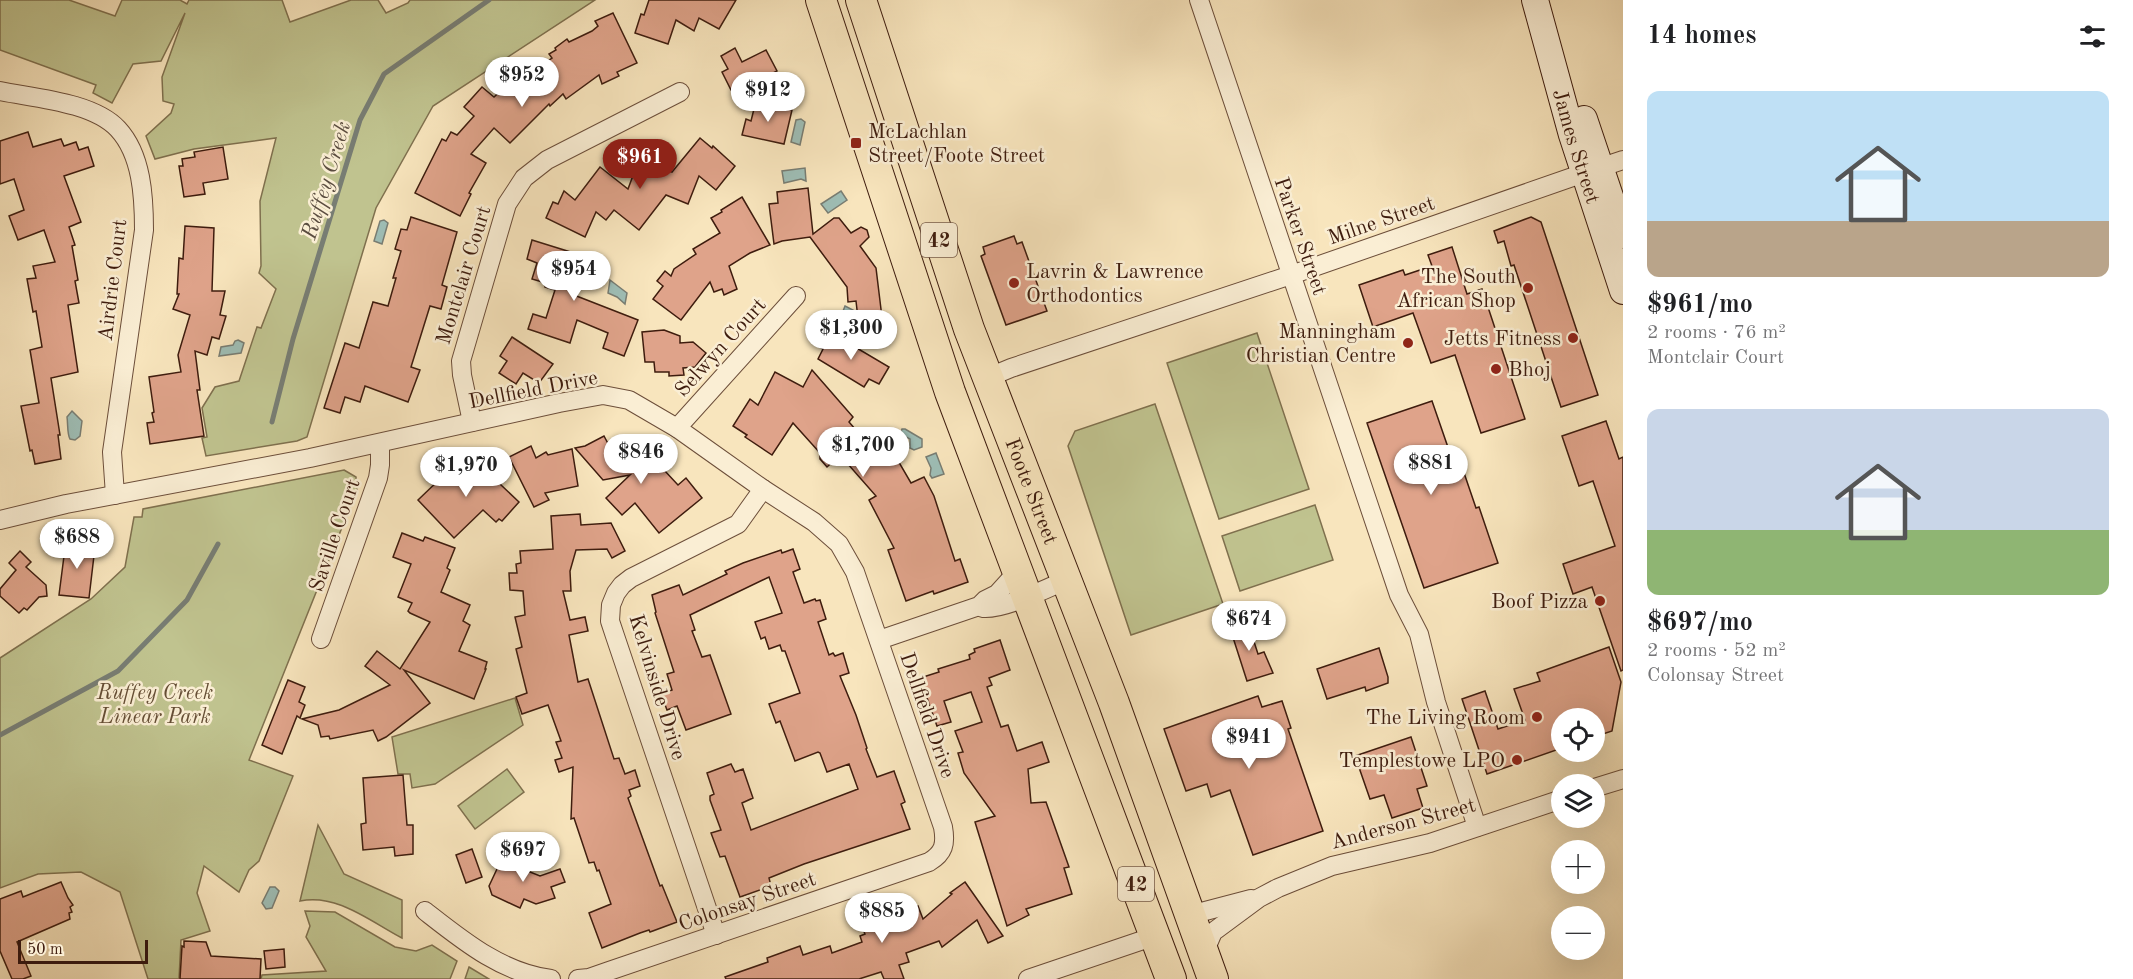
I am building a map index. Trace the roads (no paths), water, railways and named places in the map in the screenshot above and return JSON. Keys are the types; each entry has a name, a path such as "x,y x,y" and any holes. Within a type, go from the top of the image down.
{"main road":[{"name":"Foote Street","path":"821,0 950,392 1171,979"},
{"name":"Foote Street","path":"861,0 969,329 1114,703 1208,966"},
{"name":"James Street","path":"1536,0 1603,167 1623,235"},
{"name":"James Street","path":"1603,167 1623,291"},
{"path":"950,392 987,378"},
{"path":"1116,833 1155,818"},
{"path":"1155,936 1190,915"}],"street":[{"name":"Parker Street","path":"1199,0 1399,595 1419,634 1436,702 1477,827"},
{"name":"Airdrie Court","path":"0,91 73,105 103,117 118,129 133,153 144,204 144,230 112,452 115,495"},
{"name":"Montclair Court","path":"472,422 461,361 507,204 524,177 547,160 680,92"},
{"name":"Milne Street","path":"987,378 1603,167"},
{"name":"Selwyn Court","path":"677,428 796,296"},
{"name":"Dellfield Drive","path":"0,520 66,504 380,444 581,398 603,395 629,400 677,428 814,522 838,544 855,572 943,827 944,848 929,862"},
{"name":"Saville Court","path":"321,639 378,478 380,444"},
{"name":"Kelvinside Drive","path":"716,935 610,621 611,605 616,593 630,578 738,524 763,489"},
{"path":"879,640 979,606 997,594 1022,585 1066,580"},
{"path":"979,606 986,609 993,608 1022,585"},
{"path":"1605,784 1623,778"},
{"name":"Anderson Street","path":"1190,915 1259,898 1332,866 1430,843 1551,803"},
{"name":"Colonsay Street","path":"578,979 589,978 929,862"},
{"name":"Anderson Street","path":"1208,966 1214,932 1259,898"},
{"path":"425,911 473,948 536,977 551,979"},
{"path":"1028,979 1155,936"}],"water":[{"path":"801,119 805,122 800,145 791,142 796,120"},
{"path":"805,168 806,181 801,179 784,183 782,171"},
{"path":"841,191 847,200 828,213 821,204"},
{"path":"384,220 388,223 382,244 374,241 380,221"},
{"path":"610,280 627,293 625,304 608,293"},
{"path":"845,306 853,310 846,327 838,324"},
{"path":"238,340 244,343 241,353 219,356 221,347 233,345"},
{"path":"72,411 82,421 80,436 75,440 70,439 68,431 67,417"},
{"path":"905,429 922,439 922,447 914,450 910,448 910,439 901,432"},
{"path":"936,453 944,474 932,478 926,457"},
{"path":"270,887 275,887 279,891 272,908 266,909 262,903"}],"waterway":[{"name":"Ruffey Creek","path":"272,422 293,339 360,120 384,74 489,0"},
{"name":"Ruffey Creek","path":"0,735 118,671 187,600 218,544"}],"place":[{"name":"McLachlan Street/Foote Street","path":"856,143"},
{"name":"Lavrin & Lawrence Orthodontics","path":"1014,283"},
{"name":"The South African Shop","path":"1528,288"},
{"name":"Jetts Fitness","path":"1573,338"},
{"name":"Manningham Christian Centre","path":"1408,343"},
{"name":"Bhoj","path":"1496,369"},
{"name":"Boof Pizza","path":"1600,601"},
{"name":"The Living Room","path":"1537,717"},
{"name":"Templestowe LPO","path":"1517,760"}],"park label":[{"name":"Ruffey Creek Linear Park","path":"155,704"}]}
